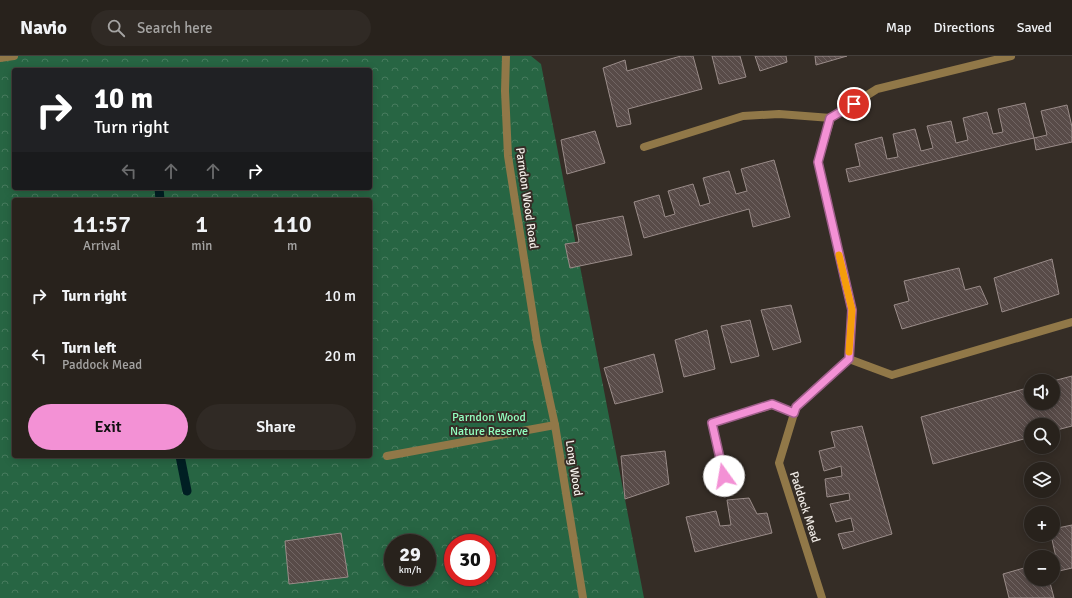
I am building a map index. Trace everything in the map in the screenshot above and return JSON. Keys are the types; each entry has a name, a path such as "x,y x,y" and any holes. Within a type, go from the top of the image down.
{"street":[{"path":"1,59 14,56"},
{"name":"Parndon Wood Road","path":"506,56 505,91 508,156 537,342"},
{"path":"644,147 743,116 779,114 830,118 877,89 1011,56"},
{"path":"830,118 818,162 852,310 849,359 892,375 1072,322"},
{"name":"Long Wood","path":"537,342 555,424 583,598"},
{"name":"Paddock Mead","path":"822,598 779,463 796,407 849,359"},
{"path":"724,476 712,423 772,404 794,413"},
{"path":"386,456 555,424"}],"green space":[{"name":"Parndon Wood Nature Reserve","path":"0,56 531,56 541,64 644,598 0,598"}],"building":[{"path":"681,56 693,56 702,89 628,109 631,124 617,127 603,68 625,60 627,71"},
{"path":"712,56 740,56 746,77 719,84"},
{"path":"755,56 786,56 787,62 760,71"},
{"path":"815,56 847,56 816,65"},
{"path":"1025,103 1034,138 849,182 846,169 860,166 855,144 882,137 887,159 898,157 893,134 915,129 921,151 933,148 927,126 951,121 956,143 968,140 963,118 987,112 993,134 1003,132 998,109"},
{"path":"1067,105 1072,127 1072,142 1036,150 1034,138 1047,135 1041,111"},
{"path":"595,131 605,163 567,174 561,140"},
{"path":"774,160 790,217 753,227 749,209 644,238 634,202 659,195 665,217 675,214 668,191 693,184 700,206 710,203 703,178 729,171 736,194 747,191 741,169"},
{"path":"623,216 632,255 570,268 565,244 579,242 576,225"},
{"path":"1052,259 1059,294 1002,312 994,278"},
{"path":"959,268 965,290 980,286 988,304 902,329 894,305 909,301 904,281"},
{"path":"791,305 801,342 773,350 761,310"},
{"path":"750,320 759,356 731,363 721,326"},
{"path":"707,330 715,369 684,377 675,340"},
{"path":"654,354 663,392 615,404 604,368"},
{"path":"1072,376 1072,426 1060,429 1060,418 1024,418 1024,439 933,464 921,417 1024,389 1024,410 1060,410 1060,379"},
{"path":"862,426 892,534 843,549 838,534 854,531 851,518 836,522 830,504 850,500 849,493 827,497 825,479 842,476 841,466 824,471 819,451 835,447 831,432"},
{"path":"665,451 669,484 625,499 621,456"},
{"path":"749,498 757,514 767,513 772,533 695,552 686,517 716,511 720,526 731,525 727,500"},
{"path":"1072,525 1072,568 1060,571 1060,550 1054,550 1053,542 1060,542 1060,528"},
{"path":"341,533 348,577 289,584 285,541"},
{"path":"1024,568 1024,586 1051,586 1054,598 1009,598 1003,574"}],"waterway":[{"path":"159,190 160,198"},
{"path":"180,458 187,491"}],"slow traffic":[{"path":"839,255 852,310 849,352"}],"route":[{"path":"724,476 712,423 772,404 794,413 796,407 849,359 852,310 818,162 830,118 854,104"}]}
